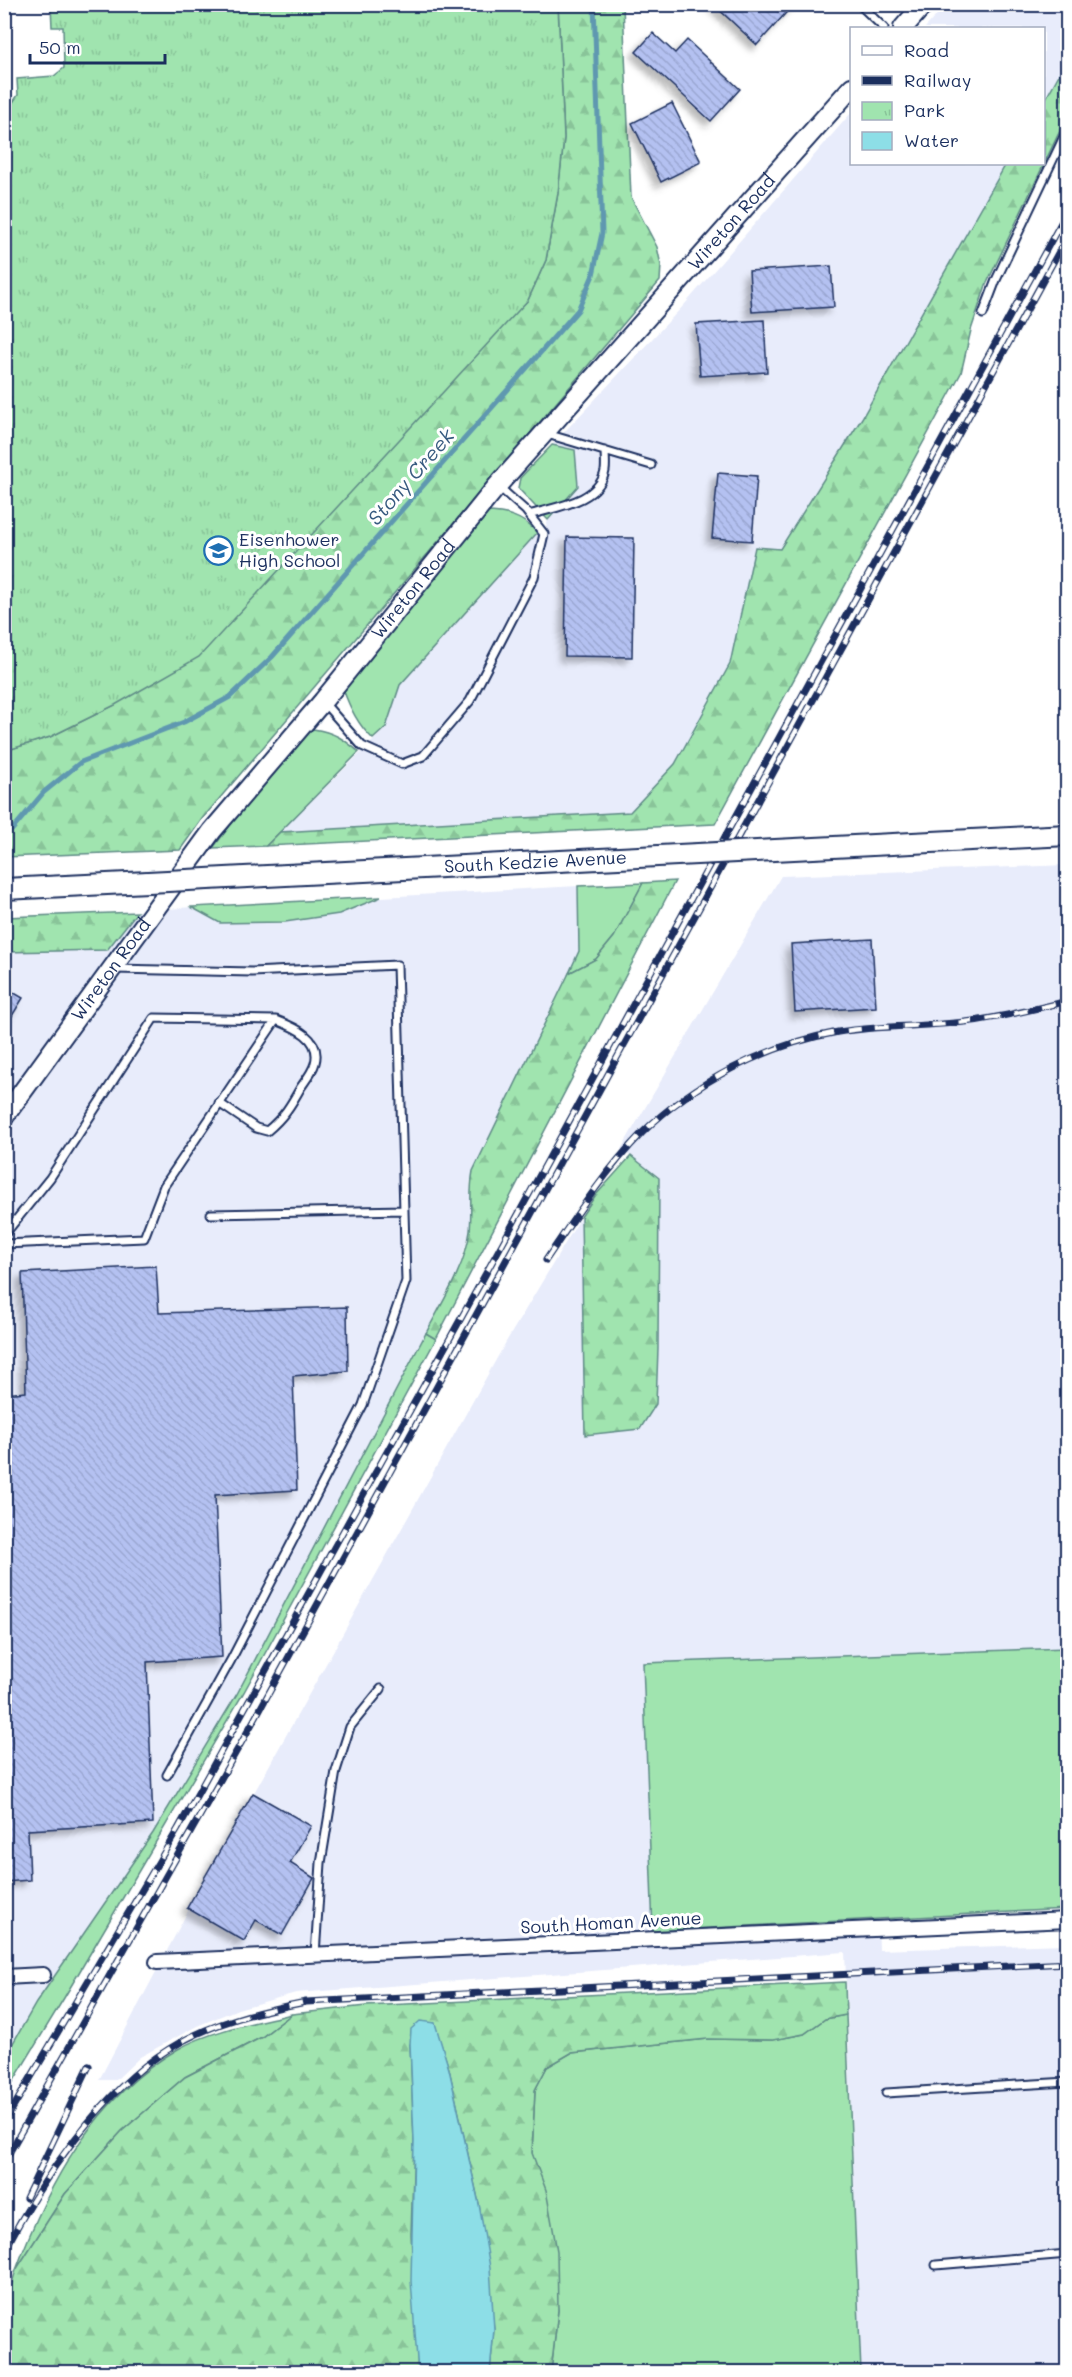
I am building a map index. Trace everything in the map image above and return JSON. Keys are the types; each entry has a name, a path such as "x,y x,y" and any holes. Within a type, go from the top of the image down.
{"main road":[{"name":"South Kedzie Avenue","path":"4,889 1068,835"}],"street":[{"path":"904,27 924,4"},
{"name":"Wireton Road","path":"4,1117 212,831 322,701 498,485 850,89"},
{"name":"South Homan Avenue","path":"157,1962 1068,1920"},
{"path":"4,1977 43,1975"}],"lane":[{"path":"858,4 883,27"},
{"path":"983,314 996,280 1068,128"},
{"path":"544,433 651,465"},
{"path":"529,515 580,500 596,488 605,471 604,451"},
{"path":"322,701 362,746 402,764 423,756 470,701 534,577 544,534 529,515 498,485"},
{"path":"112,969 252,972 397,965 406,1281 363,1405 231,1660 167,1775"},
{"path":"4,1236 50,1178 154,1018 276,1020 294,1026 308,1035 316,1055 315,1065 284,1116 267,1131 256,1128 219,1103"},
{"path":"4,1244 144,1238 164,1186 276,1020"},
{"path":"211,1214 404,1210"},
{"path":"315,1955 321,1863 336,1771 350,1727 381,1689"},
{"path":"886,2093 1068,2082"},
{"path":"936,2265 1068,2254"}],"shaded area":[{"path":"946,5 1067,5 1067,60 1045,100 1045,27 926,27"},
{"path":"850,114 850,165 1005,165 862,418 779,550 755,547 730,664 675,764 629,813 280,832 386,728 400,685 537,533 544,534 548,520 578,486 575,451 552,445 685,304"},
{"path":"1067,865 1067,1648 643,1664 653,1931 878,1918 879,1950 1067,1944 1067,2372 861,2372 845,1952 296,1993 238,2009 197,2026 140,2057 116,2080 99,2080 189,1909 506,1342 581,1217 585,1435 659,1178 621,1149 781,876"},
{"path":"578,886 579,951 473,1171 470,1183 470,1232 457,1273 237,1694 153,1833 36,2003 5,2057 5,952 107,950 137,912 191,907 202,914 339,914 381,897"}],"green space":[{"name":"Eisenhower High School","path":"51,5 558,5 564,138 558,193 546,260 528,300 199,657 115,705 50,737 5,751 5,114 18,95 17,79 54,76 64,68 63,27 52,27"},
{"path":"558,5 623,5 631,197 657,247 661,265 660,281 202,819 180,850 5,857 4,751 50,737 115,705 528,300 546,260 558,193 564,138"},
{"path":"1067,60 1067,116 1045,162 1045,100"},
{"path":"1005,165 1044,165 986,285 971,330 961,373 715,824 266,846 280,832 630,812 675,764 730,664 755,547 780,549 862,418"},
{"path":"552,445 575,450 578,486 548,520 518,488 520,478"},
{"path":"485,512 513,516 532,527 537,533 400,685 386,727 373,739 355,716 343,689"},
{"path":"313,729 338,737 359,752 266,846 213,848 302,730"},
{"path":"675,881 436,1339 426,1333 463,1258 470,1231 473,1171 569,973 596,959 614,937 643,883"},
{"path":"643,883 614,937 596,959 569,973 579,951 578,886"},
{"path":"381,897 339,914 285,922 220,923 191,907"},
{"path":"137,912 107,950 5,952 5,917"},
{"path":"631,1156 659,1178 656,1404 640,1429 585,1435 581,1217 595,1196"},
{"path":"426,1333 436,1339 244,1692 5,2095 5,2057 36,2003 153,1833 237,1694"},
{"path":"1067,1648 1067,1909 653,1931 643,1663"},
{"path":"845,1982 846,2015 825,2019 804,2034 773,2040 708,2039 571,2053 547,2067 535,2090 532,2153 546,2190 557,2251 558,2310 551,2372 490,2372 494,2329 479,2204 449,2069 434,2023 410,2044 414,2141 411,2234 418,2372 5,2372 4,2309 16,2270 65,2194 122,2131 185,2077 262,2037 292,2014 366,2006"},
{"path":"292,2014 262,2037 185,2077 122,2131 65,2194 16,2270 59,2174 99,2117 122,2092 149,2069 191,2042 234,2028"},
{"path":"846,2015 861,2372 551,2372 558,2310 532,2153 535,2090 547,2067 571,2053 708,2039 773,2040 804,2034 825,2019"}],"water":[{"path":"420,2021 435,2023 449,2069 479,2204 490,2267 494,2329 490,2372 418,2372 411,2281 414,2141 410,2044 411,2029"}],"building":[{"path":"713,4 794,4 757,45"},
{"path":"653,33 675,53 687,40 740,89 711,121 636,52"},
{"path":"672,103 701,162 661,182 632,123"},
{"path":"831,266 834,307 752,312 749,271"},
{"path":"764,320 767,372 700,376 696,324"},
{"path":"718,473 757,476 752,541 712,538"},
{"path":"567,537 634,538 632,657 565,656"},
{"path":"872,939 876,1007 795,1012 791,944"},
{"path":"4,987 23,998 4,1029"},
{"path":"156,1266 159,1313 347,1307 348,1371 293,1376 297,1490 215,1495 222,1657 147,1662 153,1823 28,1830 30,1880 4,1882 4,1394 26,1392 22,1273"},
{"path":"253,1793 311,1826 290,1863 314,1878 282,1935 256,1920 244,1941 187,1908"}],"waterway":[{"name":"Stony Creek","path":"12,830 44,792 81,762 184,722 230,697 272,657 578,310 593,275 602,233 594,4"}],"railway":[{"path":"4,2123 178,1829 485,1275 1068,210"},
{"path":"4,2162 253,1722 1068,235"},
{"path":"546,1260 603,1179 642,1133 684,1098 732,1068 784,1046 838,1032 949,1024 1017,1013 1068,1001"},
{"path":"4,2252 35,2196 54,2168 96,2113 120,2088 144,2067 185,2040 218,2025 271,2009 306,2002 1068,1963"},
{"path":"26,2198 89,2066"}],"place":[{"name":"Eisenhower High School","path":"218,550"}]}
